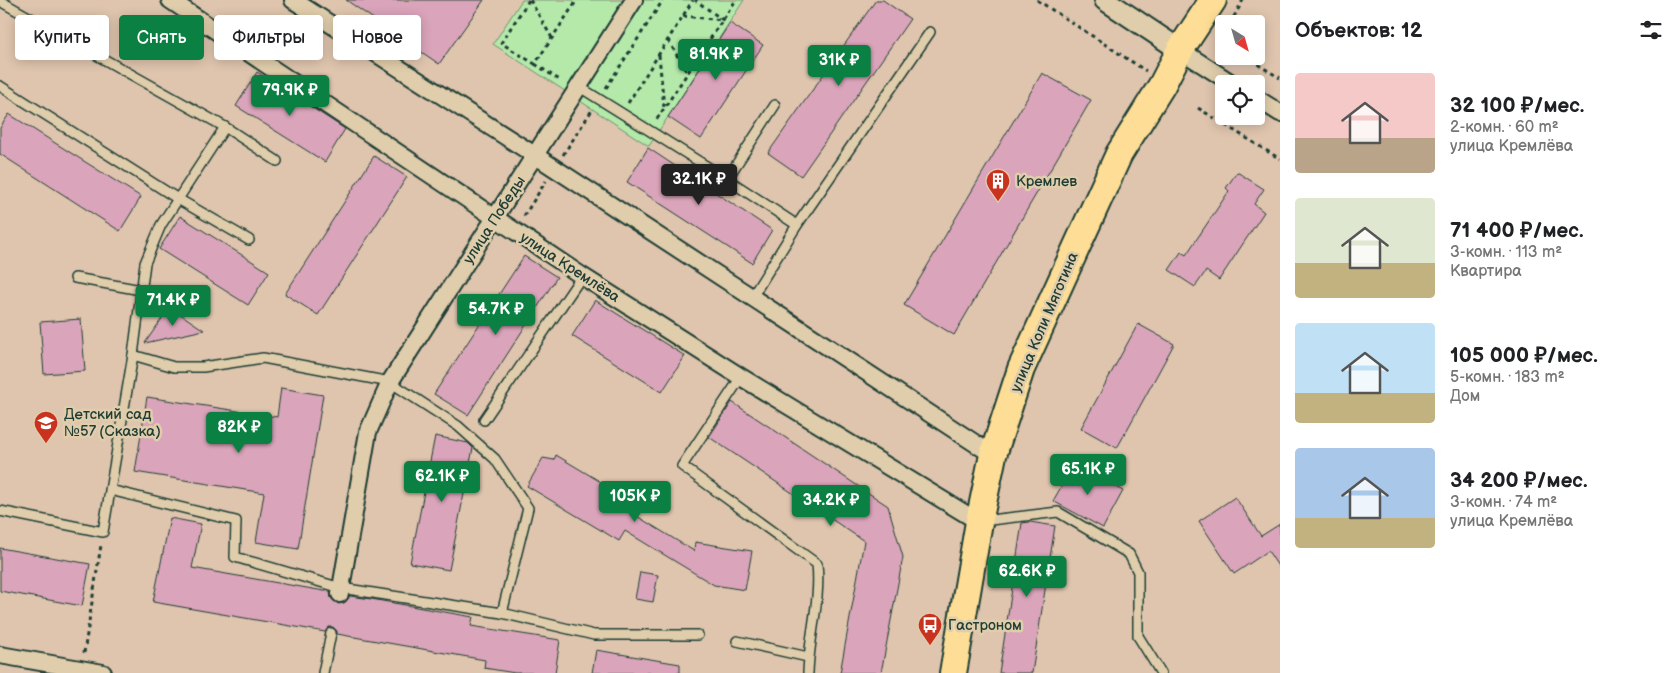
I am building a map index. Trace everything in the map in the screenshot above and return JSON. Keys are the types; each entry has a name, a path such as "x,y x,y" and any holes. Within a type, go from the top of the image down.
{"main road":[{"name":"улица Коли Мяготина","path":"953,673 979,522 993,455 1021,369 1119,154 1162,85 1180,50 1213,0"}],"street":[{"name":"улица Кремлёва","path":"170,0 582,276 979,522"},
{"path":"293,0 536,156 993,455"},
{"name":"улица Победы","path":"340,591 368,432 390,382 634,0"},
{"path":"1105,0 1219,75"},
{"path":"1265,104 1280,113"},
{"path":"0,655 21,666 81,669 104,673"}],"lane":[{"path":"0,1 225,127 277,161"},
{"path":"752,297 797,225 930,32"},
{"path":"0,86 178,199 249,240"},
{"path":"577,88 650,130 797,225"},
{"path":"727,179 776,105"},
{"path":"0,511 103,532 133,355 145,262 161,225 225,127"},
{"path":"484,420 582,276"},
{"path":"75,278 141,290"},
{"path":"133,355 174,367 203,367 263,358 390,382 458,426 495,459 528,508 502,613"},
{"path":"741,376 682,466 817,564 819,582 808,656 808,673"},
{"path":"110,490 236,521 235,557 340,591 502,613 594,635 698,635"},
{"path":"979,522 1058,512 1129,554 1138,572 1138,636 1161,673"},
{"path":"323,673 331,633"},
{"path":"737,641 808,656"}],"path":[{"path":"552,38 530,0 501,43 577,88"},
{"path":"535,64 577,0"},
{"path":"514,231 663,0"},
{"path":"621,112 694,0 723,20"},
{"path":"650,130 736,0"},
{"path":"1037,0 1146,71"},
{"path":"1235,15 1243,0"},
{"path":"683,16 723,20"},
{"path":"668,40 688,74"},
{"path":"659,54 664,109"},
{"path":"1259,65 1280,78"},
{"path":"1198,108 1280,159"},
{"path":"81,669 103,532"}],"green space":[{"path":"522,0 744,0 649,146 493,44"}],"building":[{"path":"346,0 484,0 439,64 421,52 421,15 368,15"},
{"path":"876,0 883,0 910,19 801,176 768,153"},
{"path":"730,23 763,45 701,139 668,117"},
{"path":"257,72 345,129 325,162 236,106"},
{"name":"Кремлев","path":"1042,73 1091,100 954,335 904,305"},
{"path":"9,114 141,197 120,231 0,154 0,128"},
{"path":"648,148 772,230 752,263 627,182"},
{"path":"374,156 407,177 318,315 285,294"},
{"path":"1237,172 1264,189 1254,204 1264,212 1219,280 1206,271 1195,287 1169,270 1181,252 1186,255 1229,191 1226,188"},
{"path":"180,216 269,272 248,305 159,249"},
{"path":"524,256 557,277 468,415 434,394"},
{"path":"595,300 685,356 662,392 572,336"},
{"path":"170,307 204,330 145,343"},
{"path":"81,319 85,371 44,374 40,322"},
{"path":"1138,324 1174,344 1117,448 1081,428"},
{"path":"281,388 323,395 298,549 256,542 264,493 135,472 147,397 277,417"},
{"path":"732,402 888,506 903,557 881,673 840,673 864,541 709,437"},
{"path":"435,436 468,443 473,448 449,570 410,563"},
{"path":"556,455 641,506 635,515 694,551 695,542 752,551 745,590 714,585 625,531 619,541 527,486 543,458 554,460"},
{"path":"1074,464 1123,491 1103,528 1053,501"},
{"path":"1235,497 1261,536 1280,524 1280,569 1268,551 1234,574 1199,521"},
{"path":"170,518 201,524 192,568 330,592 331,598 338,604 344,603 350,596 371,599 473,617 471,626 560,640 555,673 515,673 484,668 485,660 337,634 333,627 329,627 325,632 153,602"},
{"path":"1030,522 1055,526 1032,673 999,673 1022,523"},
{"path":"0,548 90,564 82,606 0,591"},
{"path":"640,572 658,575 653,602 635,599"},
{"path":"596,650 680,664 680,673 592,673"}],"place":[{"name":"Кремлев","path":"998,202"},
{"name":"Детский сад №57 (Сказка)","path":"46,444"},
{"name":"Гастроном","path":"930,646"}]}
